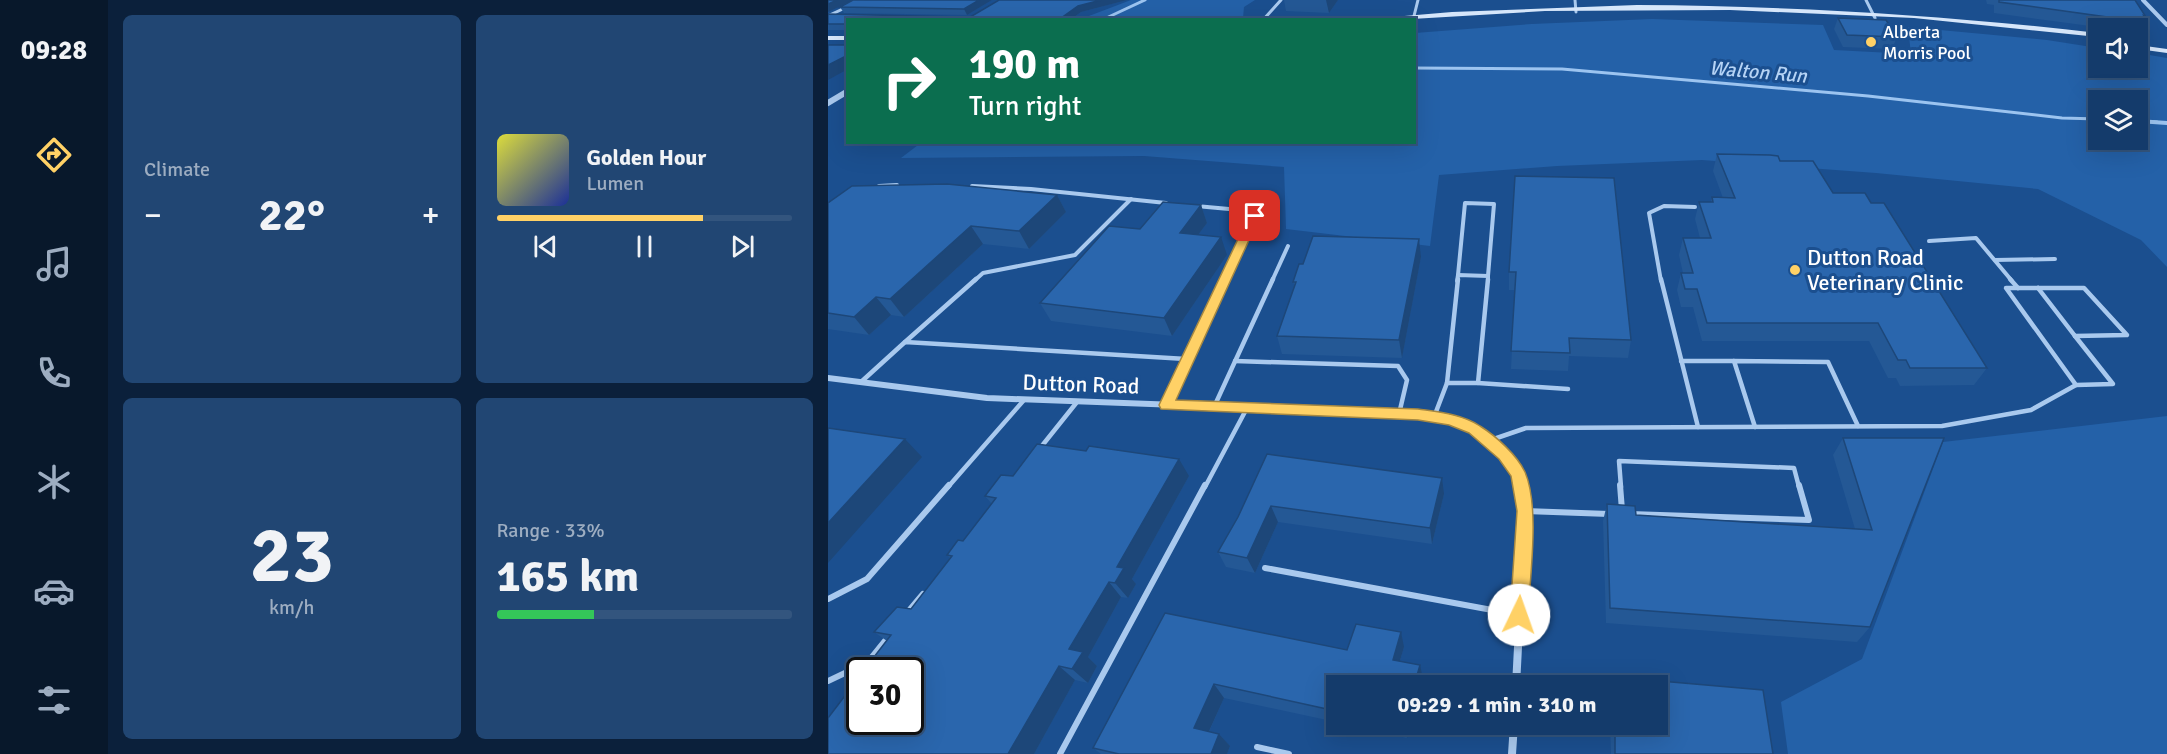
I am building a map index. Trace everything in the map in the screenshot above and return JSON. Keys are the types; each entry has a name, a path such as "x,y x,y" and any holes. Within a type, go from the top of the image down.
{"main road":[{"path":"1416,19 1575,6 1968,19 2088,34"},
{"path":"1874,16 1966,24 2088,40"},
{"path":"828,38 846,38"},
{"path":"2148,42 2167,45"},
{"path":"828,46 846,46"},
{"path":"2148,48 2167,51"}],"street":[{"path":"2143,0 2166,24 2167,30"},
{"path":"2137,3 2148,4"},
{"path":"828,103 846,92"},
{"name":"Dutton Road","path":"828,378 987,398 1399,414 1450,420 1474,429 1504,455 1518,474 1525,511 1517,675"},
{"path":"1512,754 1513,735"}],"lane":[{"path":"1265,18 1281,0"},
{"path":"1414,18 1418,0"},
{"path":"1866,0 1874,16"},
{"path":"828,16 853,4"},
{"path":"828,16 839,17"},
{"path":"872,188 885,185 908,185"},
{"path":"965,186 1031,189 1174,204"},
{"path":"861,382 983,273 1075,255 1131,199"},
{"path":"1434,417 1447,383 1465,203 1494,204 1478,383"},
{"path":"1166,405 1255,216 1251,211 1185,205"},
{"path":"1695,207 1660,207 1649,213 1656,260 1698,427"},
{"path":"1929,241 1976,238 2018,288"},
{"path":"1214,407 1288,246"},
{"path":"1995,260 2055,259"},
{"path":"1458,275 1488,276"},
{"path":"2075,336 2127,335 2084,288 2006,288 2076,385"},
{"path":"1488,441 1526,428 1942,426 2031,410 2076,385 2113,384 2038,288"},
{"path":"905,342 1186,359"},
{"path":"1235,361 1398,366 1407,380 1399,414"},
{"path":"1681,361 1828,362 1858,426"},
{"path":"1734,361 1755,427"},
{"path":"1447,383 1568,389"},
{"path":"828,599 867,579 1024,400"},
{"path":"1039,449 1077,402"},
{"path":"1060,754 1247,408"},
{"path":"1525,511 1809,520 1794,468 1619,461 1622,514"},
{"path":"1265,568 1519,615"},
{"path":"905,616 927,588"},
{"path":"828,681 868,663 897,625"},
{"path":"1257,747 1289,754"}],"shaded area":[{"path":"1131,0 1255,0 1244,7 1243,18 1084,18"},
{"path":"1652,19 1823,25 1834,50 1911,54 1908,27 2047,40 2088,46 2088,78 2148,78 2148,55 2167,58 2167,267 2141,240 2038,189 1876,173 1702,160 1557,166 1439,175 1430,246 1286,229 1284,167 1144,156 901,158 919,144 1416,144 1416,33 1532,24"},
{"path":"2167,416 2167,754 1788,754 1781,702 1862,659 1943,442"}],"building":[{"path":"853,0 979,0 964,9 840,7"},
{"path":"999,0 1101,0 1078,6 1061,18 969,18"},
{"path":"1999,0 2135,0 2146,17 2115,18 1999,2"},
{"path":"828,14 964,18 846,18 846,24 828,24"},
{"path":"1838,18 1886,20 1897,37 1847,35"},
{"path":"828,45 846,45 846,56 828,65"},
{"name":"Dutton Road Veterinary Clinic","path":"1717,154 1770,155 1778,156 1780,161 1813,161 1833,193 1865,193 1871,203 1884,203 1987,368 1910,368 1906,360 1898,360 1878,323 1707,323 1697,289 1685,289 1681,273 1693,273 1683,238 1711,238 1699,202 1713,202 1712,197 1735,198"},
{"path":"1515,176 1614,178 1631,340 1569,338 1570,353 1511,351 1516,272 1509,272"},
{"path":"947,184 1057,195 1019,231 971,226 890,299 876,297 854,317 828,313 828,203 852,186"},
{"path":"1163,202 1201,205 1180,233 1221,237 1164,318 1040,303 1109,226 1140,229"},
{"path":"1313,236 1419,239 1399,340 1277,336 1296,282 1293,282 1299,264 1303,264"},
{"path":"828,428 905,439 828,523"},
{"path":"1843,438 1944,438 1870,627 1610,608 1607,504 1635,506 1636,515 1872,530"},
{"path":"1037,444 1086,451 1089,446 1179,459 1117,567 1124,568 1115,583 1109,582 1069,649 1083,652 1072,669 1059,666 1008,754 828,754 828,718 846,694 846,735 924,735 924,657 874,657 891,635 874,632 897,607 911,609 952,556 947,555 958,540 963,541 996,498 985,496 1001,475 1013,476"},
{"path":"1267,454 1442,478 1430,528 1271,506 1247,558 1218,552 1238,517"},
{"path":"1165,613 1347,650 1356,624 1401,632 1393,660 1420,665 1417,675 1326,675 1326,709 1214,684 1194,728 1219,734 1211,754 1119,754 1093,748"},
{"path":"1668,682 1763,690 1773,754 1615,754 1615,735 1668,735"}],"waterway":[{"name":"Walton Run","path":"1106,18 1145,0"},
{"name":"Walton Run","path":"1416,68 1562,69 1868,96 2062,118 2088,119"},
{"name":"Walton Run","path":"2157,122 2138,121 2167,123"}],"place":[{"name":"Alberta Morris Pool","path":"1871,42"},
{"name":"Dutton Road Veterinary Clinic","path":"1795,270"}],"route":[{"path":"1255,216 1166,405 1418,414 1450,420 1474,429 1504,455 1518,474 1525,511 1519,615"}]}
